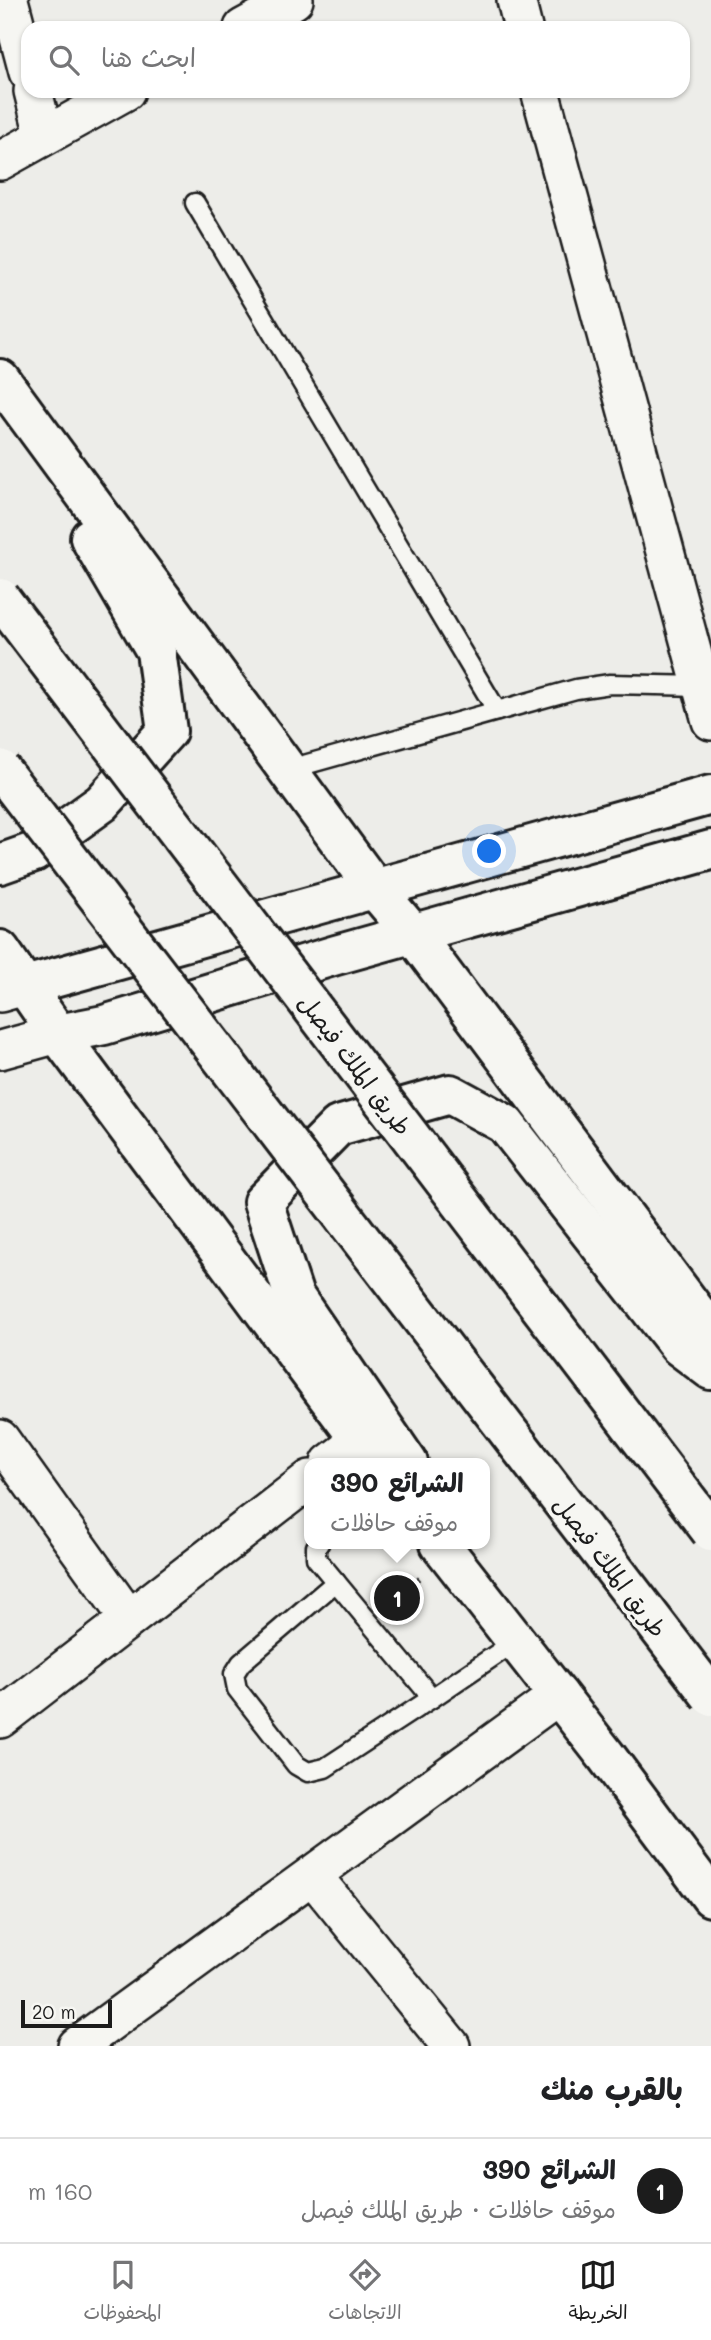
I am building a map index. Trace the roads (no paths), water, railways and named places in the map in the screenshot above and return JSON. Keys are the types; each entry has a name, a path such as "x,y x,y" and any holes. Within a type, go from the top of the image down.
{"main road":[{"path":"0,379 286,770 375,889 413,934 711,1332"},
{"path":"0,387 156,651 167,732 102,803 34,852 0,864"},
{"name":"طريق الملك فيصل","path":"0,598 711,1531"},
{"name":"طريق الملك فيصل","path":"0,769 711,1696"},
{"path":"12,990 711,795"},
{"path":"58,1034 104,1025 711,850"},
{"path":"0,950 12,990 58,1034 355,1456"},
{"path":"405,1458 294,1296 263,1202 338,1126 450,1094 505,1124 680,1346 711,1370"},
{"path":"444,1549 606,1756 711,1897"},
{"path":"465,1549 606,1756"}],"street":[{"path":"9,0 21,45"},
{"path":"256,21 295,0"},
{"path":"516,0 521,21"},
{"path":"35,98 44,135"},
{"path":"0,161 113,98"},
{"path":"542,98 711,721"},
{"path":"0,1050 58,1034"},
{"path":"0,1439 129,1619"},
{"path":"0,1719 304,1484"},
{"path":"88,2043 559,1695"},
{"path":"312,1875 451,2046"}],"lane":[{"path":"195,203 497,711"},
{"path":"286,770 576,689 610,684 702,686"},
{"path":"316,1549 316,1558 432,1698"},
{"path":"336,1582 242,1663 234,1674 237,1689 296,1765 309,1772 325,1768 516,1641"}],"place":[{"name":"الشرائع 390","path":"397,1598"}]}
